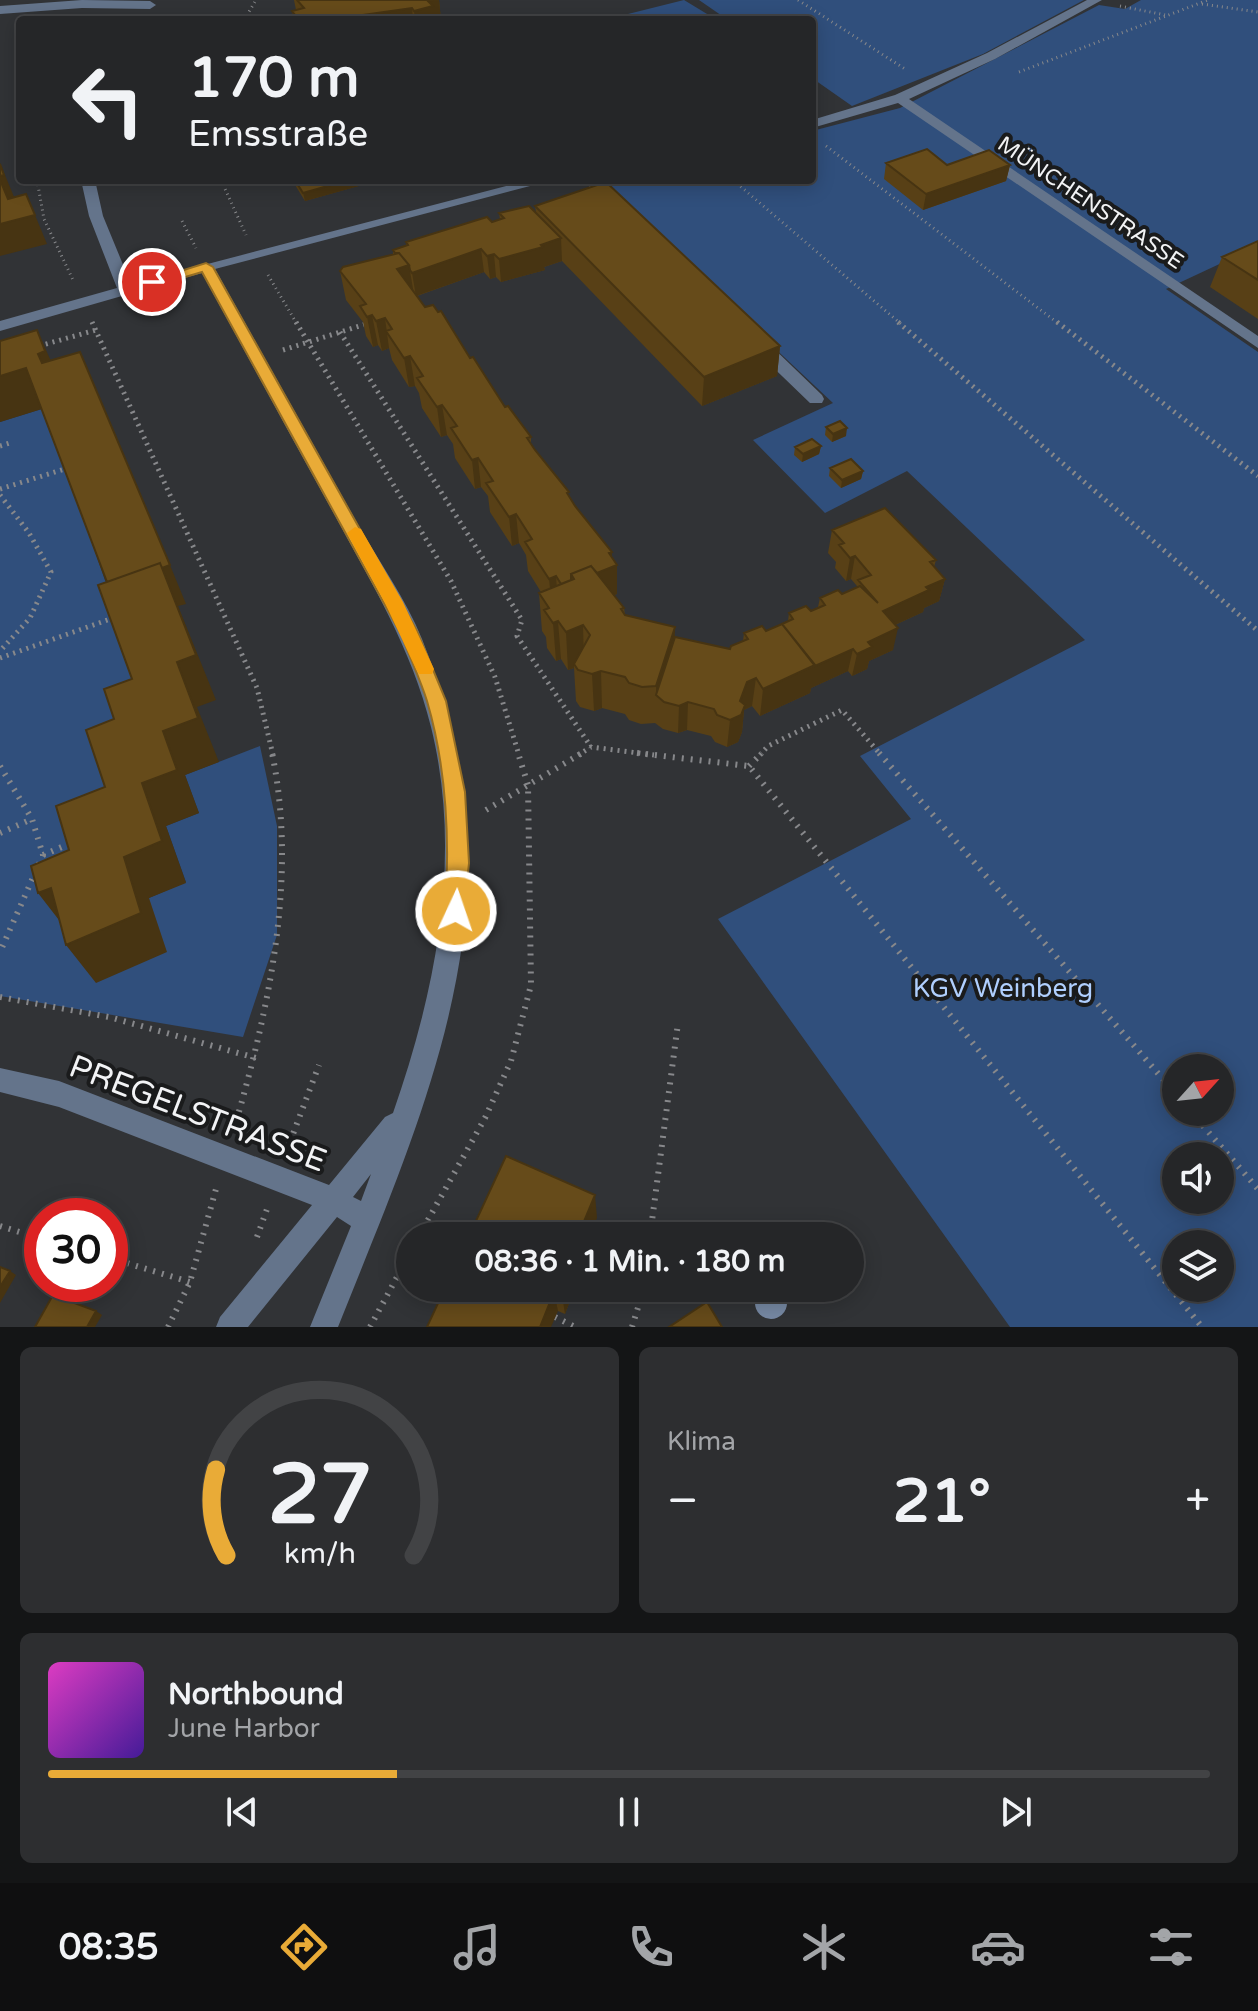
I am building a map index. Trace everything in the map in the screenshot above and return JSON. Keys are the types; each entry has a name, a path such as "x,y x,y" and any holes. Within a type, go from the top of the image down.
{"street":[{"path":"816,123 900,98 991,56 1096,0"},
{"path":"0,10 151,3"},
{"name":"MÜNCHENSTRASSE","path":"900,98 1258,343"},
{"path":"89,184 96,216 126,290"},
{"path":"0,326 206,267 530,184"},
{"path":"594,184 625,214"},
{"path":"206,267 394,602 426,671 450,760 458,827 456,911 449,964 430,1045 367,1220 324,1327"},
{"path":"749,334 816,399"},
{"name":"PREGELSTRASSE","path":"0,1080 59,1094 333,1200 367,1220"},
{"path":"230,1327 405,1113"}],"path":[{"path":"798,0 929,84"},
{"path":"1096,0 1165,15"},
{"path":"1019,72 1208,0"},
{"path":"1201,4 1258,12"},
{"path":"824,145 1258,476"},
{"path":"37,184 36,192 47,226 72,276"},
{"path":"223,184 255,255"},
{"path":"738,184 1258,631"},
{"path":"90,318 257,688 272,751 281,813 277,935 256,1058 231,1139"},
{"path":"258,359 366,324"},
{"path":"27,350 96,330"},
{"path":"340,332 522,620 517,636 591,747"},
{"path":"0,446 13,442"},
{"path":"0,651 30,618 51,572 29,533 0,492 68,468"},
{"path":"0,658 123,614"},
{"path":"749,766 768,746 842,710 1162,1078"},
{"path":"458,827 591,747 749,766 1202,1327"},
{"path":"0,766 32,819 43,855 0,952"},
{"path":"0,833 32,819"},
{"path":"43,855 85,837"},
{"path":"0,997 109,1017 256,1058"},
{"path":"652,1222 678,1023"},
{"path":"1203,1126 1258,1189"},
{"path":"168,1327 190,1282 219,1180"},
{"path":"0,1226 24,1233"},
{"path":"128,1263 190,1282"},
{"path":"370,1327 396,1279"},
{"path":"632,1327 640,1302"},
{"path":"555,1317 575,1327"}],"green space":[{"path":"684,0 710,16 620,16"},
{"path":"699,0 1084,0 983,54 852,106 816,81 816,16 722,16"},
{"name":"KGV Weinberg","path":"1141,0 1258,0 1258,246 1166,289 1258,352 1258,1327 1010,1327 718,919 911,819 860,756 1085,640 907,471 825,513 753,440 833,403 602,186 816,184 816,130 900,108 1099,5 1125,9"},
{"path":"45,408 155,724 149,898 186,882 166,826 199,813 185,775 260,746 277,826 277,935 243,1037 0,996 0,422"}],"building":[{"path":"297,0 433,0 428,1 433,6 414,11 412,8 355,16 296,16 292,11 304,8"},
{"path":"927,149 947,165 989,150 1010,165 926,194 886,163"},
{"path":"0,180 8,199 26,194 35,215 0,224"},
{"path":"297,184 335,184 303,193"},
{"path":"608,184 780,346 704,377 535,206"},
{"path":"529,206 561,238 541,245 543,247 499,259 494,254 487,256 481,249 412,273 409,265 393,250 408,245 406,242 487,217 492,222 504,218 499,213"},
{"path":"1258,241 1258,280 1222,257"},
{"path":"399,253 409,265 397,269 425,307 433,305 438,312 441,311 505,407 508,406 531,437 527,438 535,450 612,552 609,553 617,565 597,573 591,566 571,574 571,580 561,584 556,576 549,579 525,542 532,539 516,514 509,517 486,483 493,481 478,458 472,460 451,428 457,426 442,405 437,407 417,378 423,376 410,356 404,358 386,331 392,329 385,318 376,321 372,315 367,317 360,306 366,304 340,271 343,267"},
{"path":"37,330 45,351 38,354 42,363 80,352 170,565 162,568 160,563 107,582 26,368 0,376 0,341"},
{"path":"840,421 847,428 833,434 826,427"},
{"path":"812,439 821,446 803,454 795,447"},
{"path":"851,459 863,471 842,480 830,468"},
{"path":"885,508 936,560 930,562 945,579 926,587 929,590 883,611 898,628 868,642 872,647 857,654 853,649 815,666 782,624 793,619 789,613 806,606 811,611 825,605 820,598 838,590 842,594 860,586 878,603 858,580 871,575 855,556 850,558 839,545 844,543 832,530"},
{"path":"160,563 196,655 177,662 198,718 163,731 177,770 142,783 162,841 124,857 141,913 66,945 51,888 38,893 31,866 69,850 56,806 105,787 86,730 114,719 104,689 132,679 98,585"},
{"path":"591,566 624,608 621,609 625,615 675,627 656,686 642,687 629,683 625,677 578,670 574,664 590,635 583,625 566,632 558,621 553,623 544,610 549,608 539,593 574,579 571,574"},
{"path":"782,624 815,665 763,689 756,678 747,682 740,701 745,705 741,715 730,720 717,715 714,709 688,702 679,706 664,702 656,695 675,637 730,649 748,639 744,633 762,626 766,631"},
{"path":"506,1156 595,1195 584,1222 475,1222"},
{"path":"0,1267 10,1271 0,1287"},
{"path":"49,1302 72,1302 96,1311 87,1327 35,1327"},
{"path":"439,1302 550,1302 540,1327 427,1327"},
{"path":"707,1302 722,1327 669,1327"}],"slow traffic":[{"path":"355,533 394,602 425,669"}],"route":[{"path":"152,282 206,267 411,636 436,701 455,792 459,863 456,911"}]}
